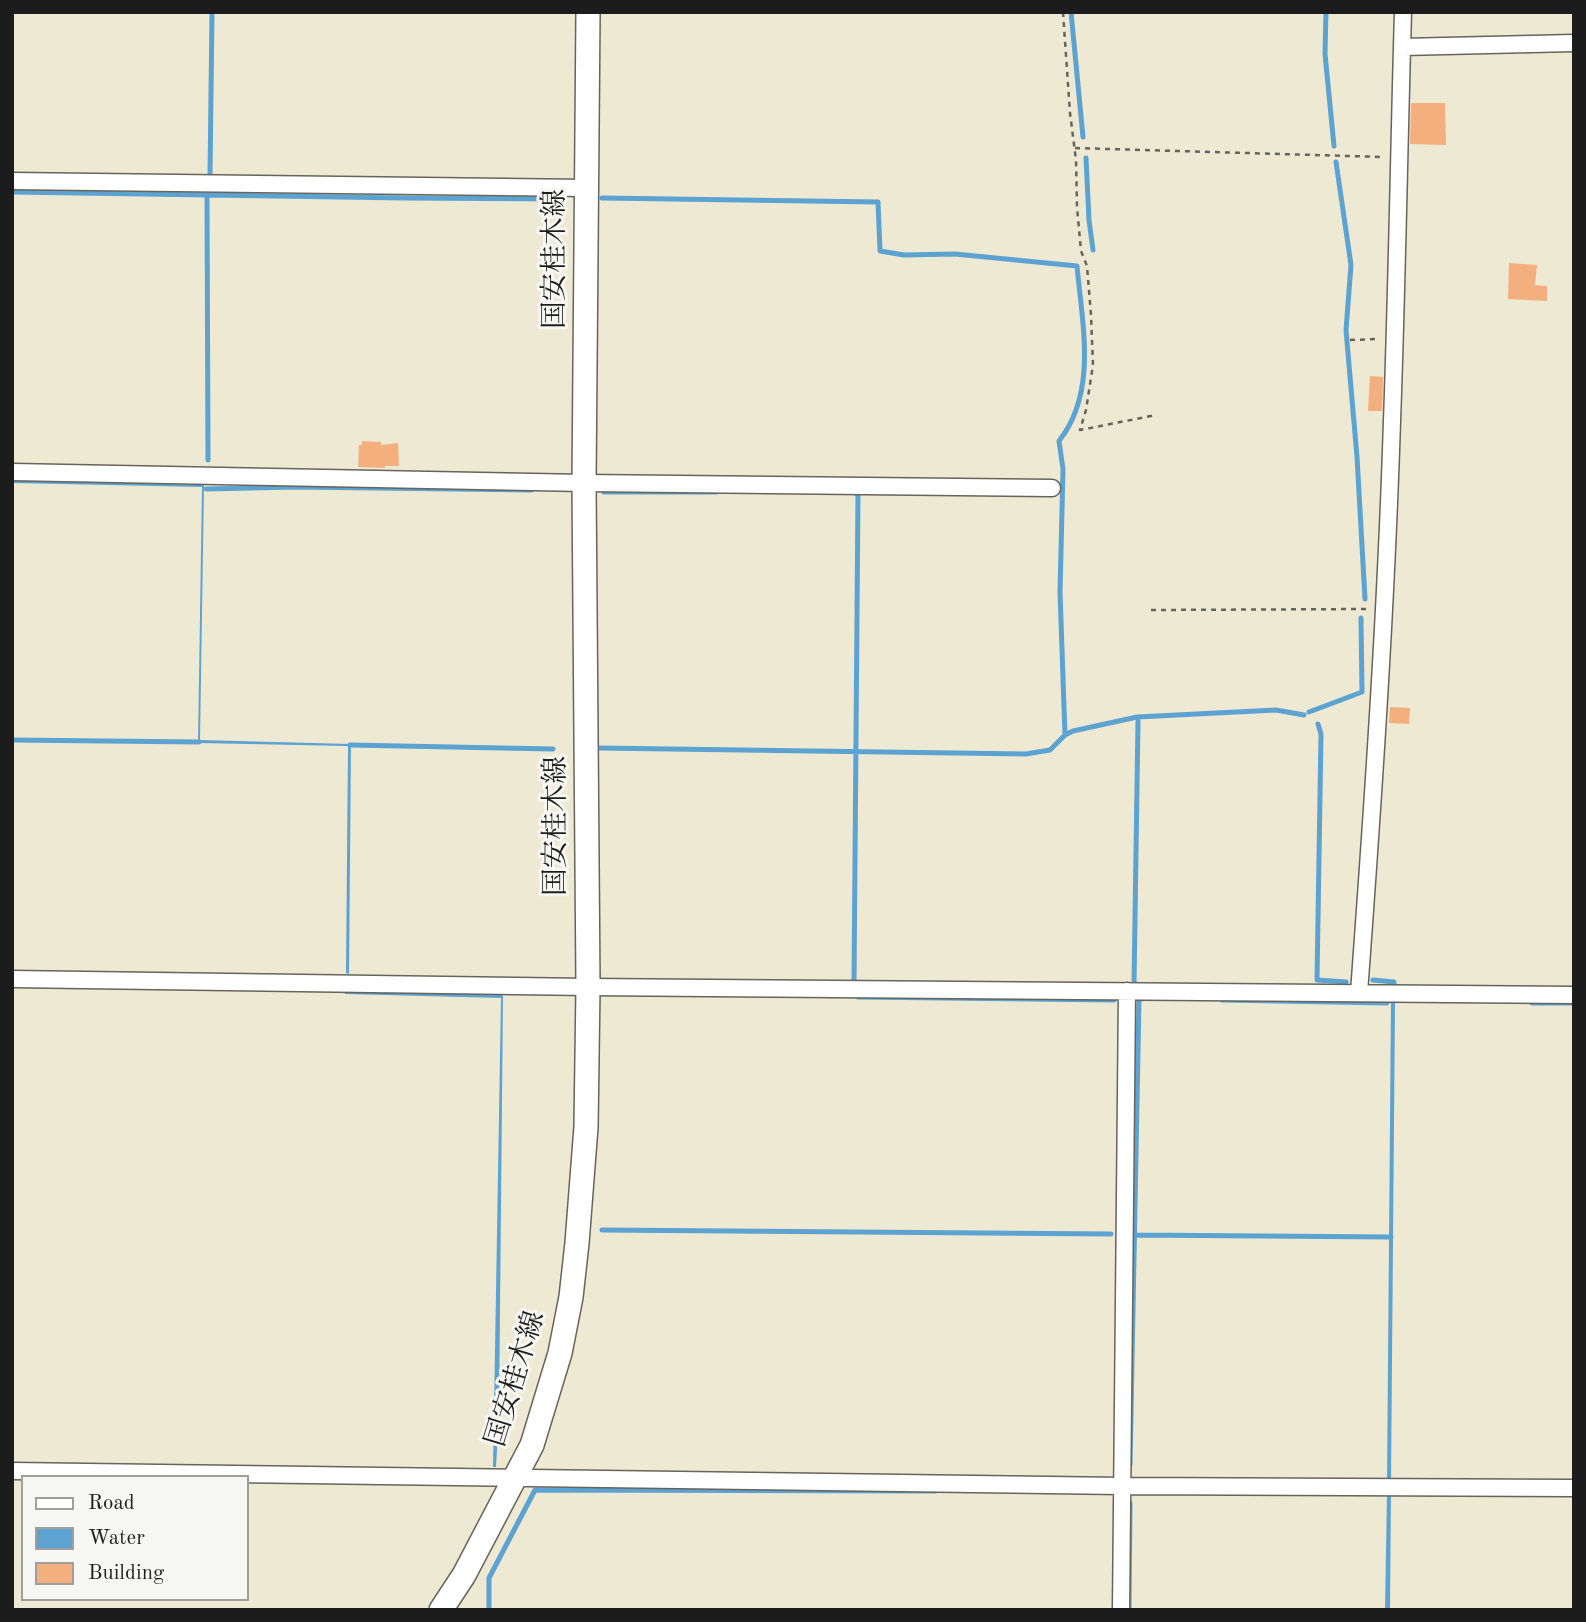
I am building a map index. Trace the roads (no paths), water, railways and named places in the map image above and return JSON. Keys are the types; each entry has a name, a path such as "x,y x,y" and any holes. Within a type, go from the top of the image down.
{"main road":[{"name":"国安桂木線","path":"441,1610 464,1574 532,1445 560,1353 571,1297 586,1127 588,987 584,483 588,12"}],"street":[{"path":"1359,993 1384,609 1403,12"},
{"path":"1402,47 1574,43"},
{"path":"12,181 586,188"},
{"path":"12,472 584,483 1052,488"},
{"path":"12,979 1574,995"},
{"path":"1121,1610 1127,991"},
{"path":"12,1471 1122,1486 1574,1488"}],"water":[{"path":"12,480 204,485 200,740 351,744 349,974 346,973 348,746 198,743 202,487 12,483"},
{"path":"344,991 503,994 499,1416 496,1467 493,1467 501,998 345,994"},
{"path":"1391,1002 1395,1002 1391,1481 1387,1481"},
{"path":"1387,1492 1391,1492 1390,1610 1385,1610"}],"waterway":[{"path":"210,176 212,12"},
{"path":"1071,12 1083,137"},
{"path":"1326,12 1325,54 1334,146"},
{"path":"1086,158 1093,250"},
{"path":"1336,162 1351,265 1346,330 1365,599"},
{"path":"12,192 564,199"},
{"path":"207,195 208,460"},
{"path":"602,198 878,202 880,251 904,255 955,254 1077,266 1084,334 1083,379 1071,422 1059,441 1063,469 1060,592 1065,735"},
{"path":"206,489 295,487 532,490"},
{"path":"604,492 716,492"},
{"path":"854,983 858,493 855,493"},
{"path":"1309,712 1362,692 1361,618"},
{"path":"599,748 1026,754 1050,750 1073,731 1137,717 1276,710 1304,715"},
{"path":"1134,984 1138,721"},
{"path":"1318,724 1321,734 1317,980 1346,982"},
{"path":"12,740 199,742"},
{"path":"350,745 553,749"},
{"path":"1373,980 1394,982 1394,988"},
{"path":"858,997 1114,1000"},
{"path":"1130,1465 1139,999 1142,999"},
{"path":"1222,1000 1387,1003"},
{"path":"1532,1003 1574,1003"},
{"path":"602,1230 1111,1234"},
{"path":"1135,1235 1391,1237"},
{"path":"489,1610 489,1578 535,1490 936,1491"},
{"path":"1129,1610 1130,1503"}]}
